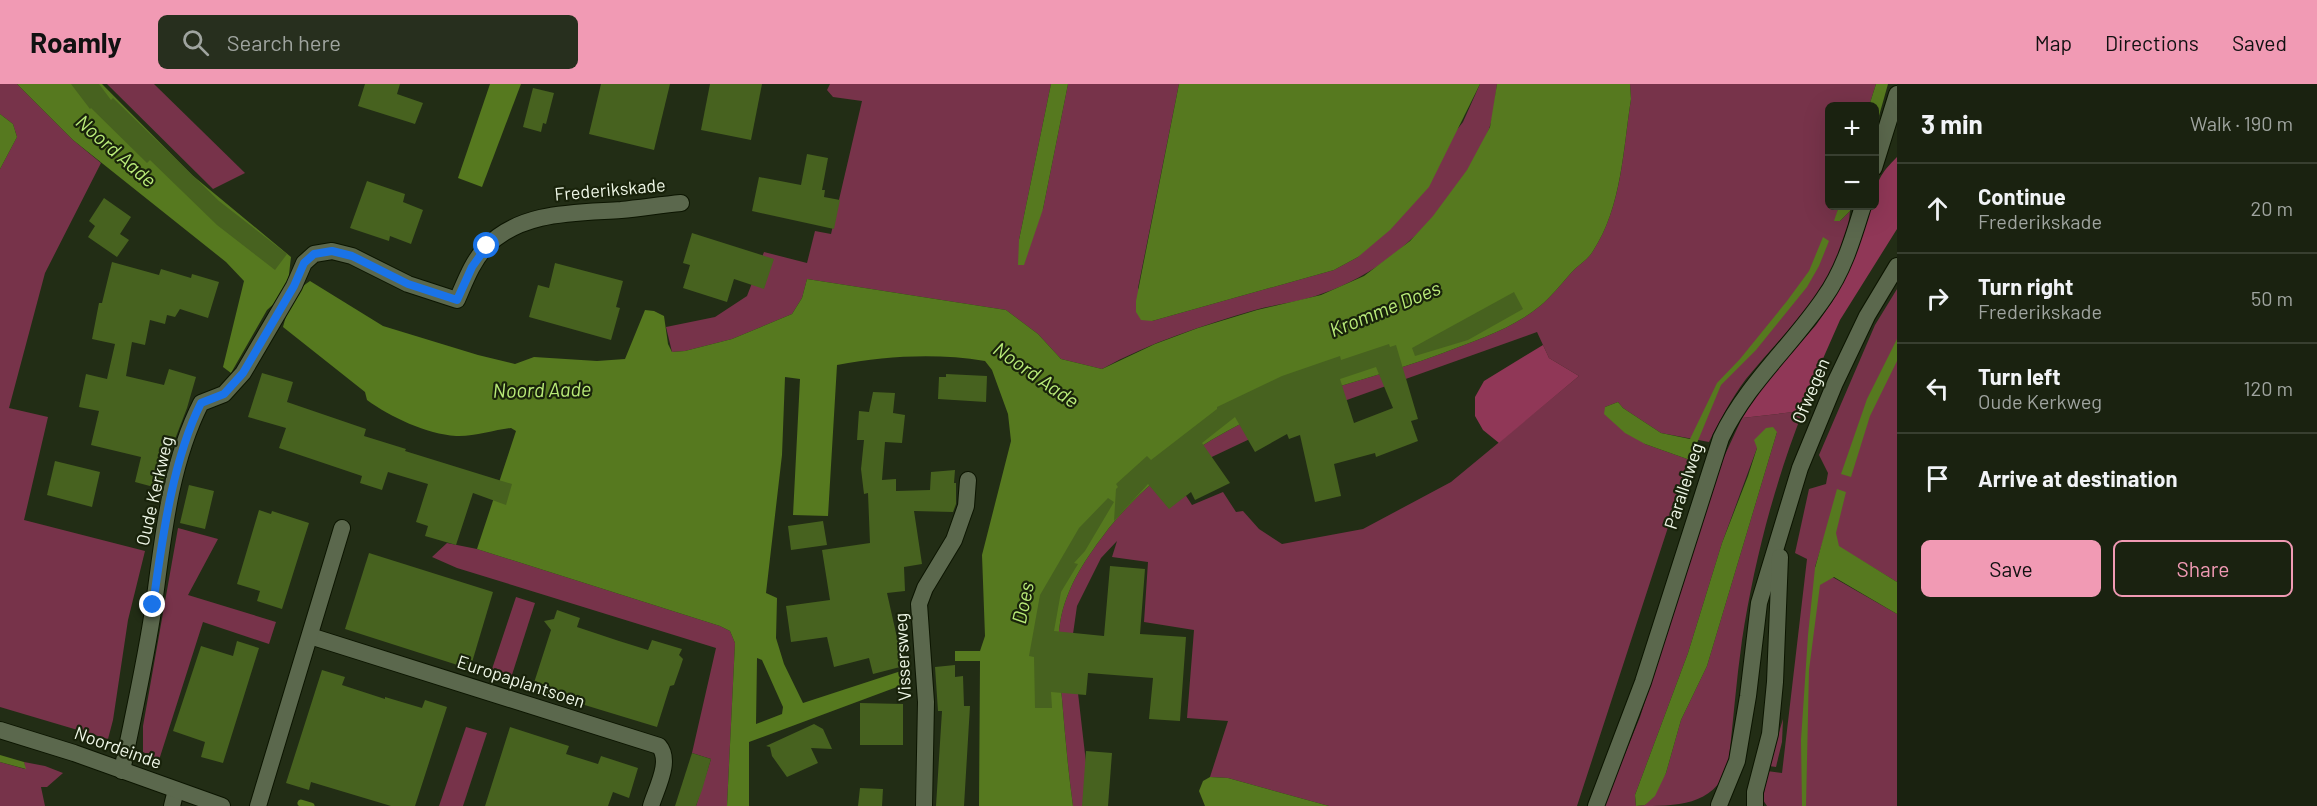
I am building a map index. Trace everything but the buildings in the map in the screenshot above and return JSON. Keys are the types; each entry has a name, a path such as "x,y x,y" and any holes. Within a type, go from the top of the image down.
{"street":[{"path":"1879,156 1897,94"},
{"name":"Frederikskade","path":"306,259 324,251 346,254 408,284 457,300 472,267 487,246 530,220 570,212 621,210 681,203"},
{"name":"Parallelweg","path":"1596,806 1643,682 1720,438 1752,385 1818,307 1835,280 1845,263 1862,210"},
{"name":"Oude Kerkweg","path":"122,771 152,617 161,544 187,434 201,403 224,394 243,373 294,286 306,259"},
{"name":"Ofwegen","path":"1720,806 1737,761 1760,603 1800,468 1834,383 1867,316 1897,266"},
{"name":"Vissersweg","path":"924,806 926,702 919,604 925,588 954,540 966,506 968,480"},
{"path":"258,806 342,528"},
{"name":"Ofwegen","path":"1755,806 1755,792 1770,734 1775,682 1780,538"},
{"name":"Europaplantsoen","path":"310,636 658,746 664,752 665,760 651,806"},
{"name":"Noordeinde","path":"0,730 122,771 174,798 222,806"}],"shaded area":[{"path":"0,84 17,84 73,140 101,163 45,273 9,408 48,417 24,520 145,551 128,620 108,739 0,707 0,169 17,137 13,124 0,114"},
{"path":"107,84 154,84 245,173 213,189"},
{"path":"830,84 1051,84 1019,240 1043,209 1068,84 1179,84 1138,288 1152,321 1334,270 1358,257 1463,122 1480,84 1497,84 1489,129 1460,182 1422,229 1375,268 1349,283 1321,294 1255,310 1196,328 1138,351 1102,369 1061,359 1038,334 1006,310 807,279 802,298 792,314 732,339 672,352 666,327 715,317 747,296 764,252 807,263 815,231 831,234 862,101 833,97 827,90"},
{"path":"1630,84 1876,84 1870,102 1825,102 1825,210 1838,210 1835,221 1840,221 1850,211 1846,236 1837,259 1826,281 1811,302 1746,379 1709,442 1661,433 1623,408 1618,402 1605,407 1645,444 1690,460 1577,806 1329,806 1228,778 1210,777 1228,721 1187,718 1194,630 1144,622 1148,562 1112,557 1117,541 1101,558 1077,606 1072,641 1091,806 1073,806 1059,661 1060,623 1072,584 1085,561 1109,528 1163,474 1205,444 1250,419 1294,401 1422,361 1506,328 1529,314 1540,306 1593,251 1610,216 1620,178 1631,99","holes":["1537,332 1549,358 1579,376 1451,482 1363,529 1282,544 1259,529 1243,511 1236,512 1223,492 1192,505 1177,482 1199,463 1288,421"]},
{"path":"1897,157 1897,229 1840,320 1814,379 1803,411 1742,418 1762,387 1816,325 1832,302 1850,268 1870,210 1879,210 1879,181"},
{"path":"1897,289 1897,582 1824,538 1815,567 1897,614 1897,806 1767,806 1763,800 1767,771 1782,773 1807,559 1795,553 1809,489 1826,484 1828,473 1819,455 1875,325"},
{"path":"1543,345 1549,358 1579,376 1499,443 1483,430 1475,416 1475,397 1484,381"},
{"path":"1803,411 1774,495 1753,582 1740,656 1728,767 1713,790 1692,801 1679,804 1637,806 1645,805 1666,773 1681,720 1707,666 1777,432 1757,448 1722,543 1688,653 1635,795 1636,806 1604,806 1640,717 1723,459 1742,418"},
{"path":"178,528 218,539 188,595 276,622 269,644 203,622 159,760 143,752 143,726"},
{"path":"447,543 477,549 730,631 735,643 727,806 696,806 711,759 692,753 716,648 457,568 432,557"},
{"path":"516,597 535,603 510,681 490,675"},
{"path":"1783,719 1782,742 1776,767 1769,766"},
{"path":"466,727 487,733 463,806 439,806"},
{"path":"0,762 25,769 24,762 45,766 63,773 47,787 41,787 45,806 0,806"}],"water":[{"name":"Noord Aade","path":"17,84 102,84 192,175 291,257 288,283 278,300 267,310 231,373 223,367 244,281 226,262 73,140"},
{"path":"490,84 521,84 482,187 458,178"},
{"path":"1051,84 1068,84 1043,209 1024,265 1018,265 1019,240"},
{"path":"1179,84 1480,84 1429,187 1390,230 1358,257 1334,270 1152,321 1141,320 1136,312 1136,301"},
{"path":"1497,84 1630,84 1631,99 1616,197 1603,234 1593,251 1544,302 1518,321 1443,353 1294,401 1250,419 1183,458 1126,509 1085,561 1072,584 1060,623 1059,661 1073,806 979,806 980,661 955,661 955,651 980,651 985,636 982,555 1011,441 1008,414 992,370 985,361 948,357 911,357 874,359 837,365 828,516 793,515 800,379 785,377 782,455 766,593 777,598 776,638 784,664 803,703 901,671 905,684 749,742 749,806 727,806 735,643 730,631 477,549 516,431 511,428 456,436 433,432 409,424 367,400 365,392 283,327 295,295 310,281 383,326 478,355 515,364 534,357 597,361 625,359 645,310 664,316 668,344 672,352 685,351 732,339 792,314 802,298 807,279 1006,310 1038,334 1061,359 1102,369 1155,344 1198,328 1257,310 1321,295 1364,276 1410,241 1433,216 1467,170 1490,127","holes":["757,658 762,660 783,707 782,714 756,724"]},
{"path":"1876,84 1888,84 1879,116 1879,102 1870,102"},
{"path":"0,114 13,124 17,137 0,169"},
{"path":"1838,210 1850,210 1840,221 1834,221"},
{"path":"1823,237 1829,241 1807,287 1756,350 1721,385 1690,460 1645,444 1625,433 1604,414 1605,407 1618,402 1623,408 1661,433 1690,439 1717,383 1740,359 1809,271"},
{"path":"1897,339 1897,361 1870,416 1851,477 1841,474 1867,399"},
{"path":"1773,427 1777,432 1707,666 1681,720 1666,773 1655,796 1645,805 1636,806 1635,795 1688,653 1722,543 1748,476 1757,448 1754,440 1766,428"},
{"path":"1837,489 1846,492 1836,533 1839,546 1897,582 1897,614 1834,577 1820,585 1809,670 1806,806 1802,806 1801,740 1815,568"},
{"path":"0,755 24,762 26,769 0,762"},
{"path":"1210,777 1228,778 1329,806 1205,806 1199,791 1203,781"}],"waterway":[{"path":"301,803 311,806"}],"route":[{"path":"153,605 161,544 187,434 201,403 224,394 243,373 294,286 306,259 324,251 346,254 408,284 457,300 478,256 487,246"}],"water label":[{"name":"Kromme Does","path":"1385,309"},
{"name":"Does","path":"1023,603"}]}
